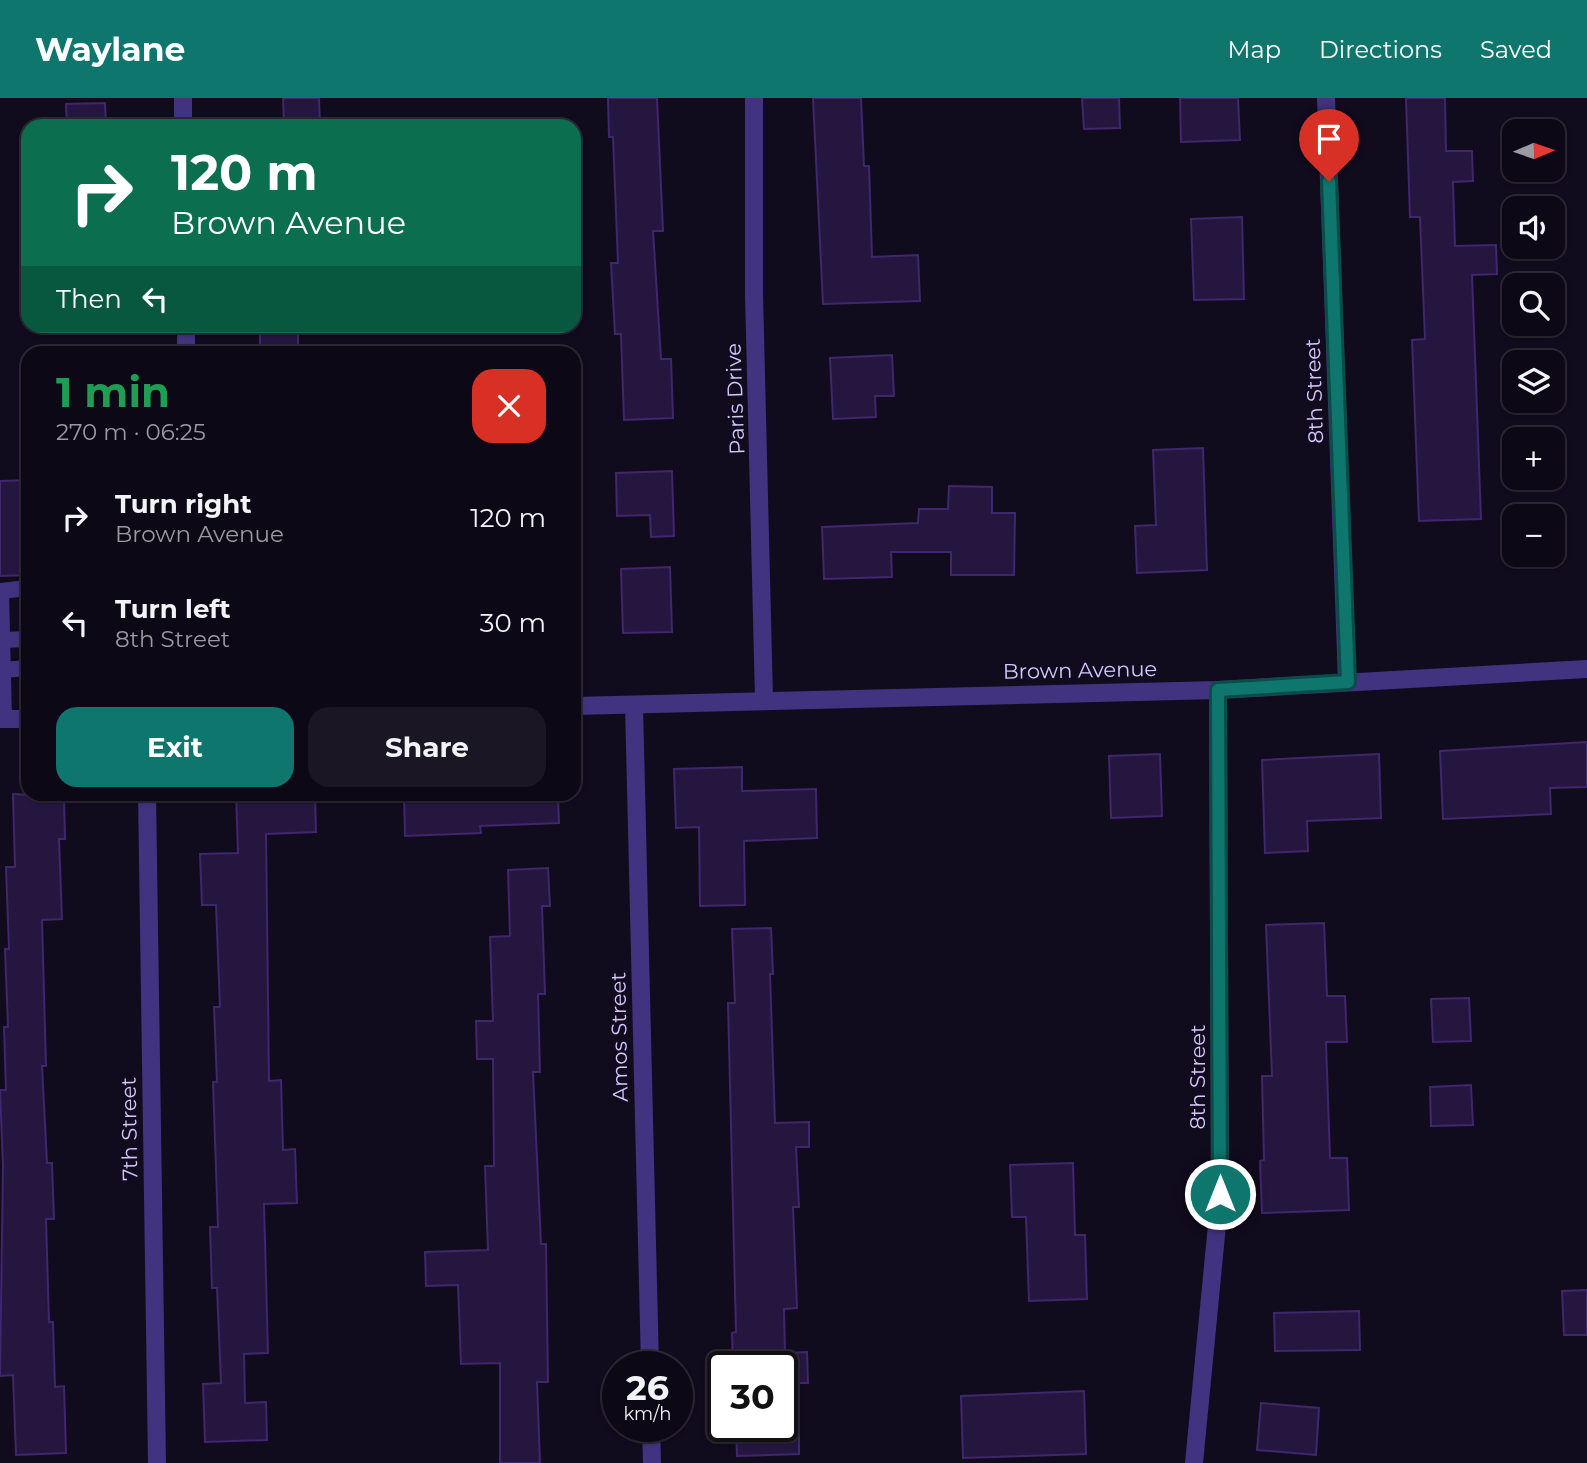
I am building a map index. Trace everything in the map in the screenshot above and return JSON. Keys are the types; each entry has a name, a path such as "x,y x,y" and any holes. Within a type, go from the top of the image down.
{"street":[{"path":"183,98 183,119"},
{"name":"Paris Drive","path":"754,98 754,294 764,699"},
{"name":"8th Street","path":"1326,98 1348,682"},
{"name":"Brown Avenue","path":"581,706 764,699 1218,690 1587,669"},
{"name":"8th Street","path":"1194,1463 1220,1194 1218,690"},
{"name":"Amos Street","path":"634,705 650,1351"},
{"path":"2,719 21,719"},
{"name":"7th Street","path":"147,801 158,1463"},
{"path":"651,1442 652,1463"}],"lane":[{"path":"2,719 1,591 21,589"},
{"path":"2,639 21,639"},
{"path":"3,670 21,669"}],"building":[{"path":"283,98 319,98 320,119 284,119"},
{"path":"608,98 657,98 663,231 653,231 661,359 671,359 673,418 624,420 621,334 615,334 611,263 618,263 613,137 609,137"},
{"path":"813,98 861,98 864,166 869,166 872,257 918,255 920,301 823,304"},
{"path":"1082,98 1119,98 1120,128 1084,129"},
{"path":"1180,98 1238,98 1240,140 1181,142"},
{"path":"1406,98 1445,98 1446,151 1472,151 1473,181 1453,182 1455,246 1496,245 1497,274 1472,275 1481,519 1419,521 1412,340 1425,339 1420,217 1410,217"},
{"path":"105,103 106,119 67,119 66,104"},
{"path":"1242,217 1244,299 1194,300 1191,219"},
{"path":"260,333 298,333 298,346 260,346"},
{"path":"892,355 894,396 875,396 876,417 833,419 830,358"},
{"path":"1203,448 1207,570 1137,573 1135,526 1156,525 1153,450"},
{"path":"672,471 674,536 651,537 650,515 617,516 616,473"},
{"path":"21,480 21,575 0,576 0,481"},
{"path":"949,486 992,487 992,513 1015,513 1014,575 951,575 951,552 891,552 892,577 824,579 822,527 918,523 919,509 948,509"},
{"path":"670,567 672,632 623,633 621,569"},
{"path":"1587,742 1587,787 1550,788 1551,814 1443,819 1440,751"},
{"path":"1160,754 1162,816 1111,818 1109,756"},
{"path":"1379,754 1381,818 1307,821 1308,851 1265,853 1262,760"},
{"path":"742,767 742,791 816,789 817,838 744,841 745,905 700,906 699,827 676,828 674,769"},
{"path":"13,794 21,794 21,801 64,801 65,839 59,839 62,919 42,920 46,1066 42,1066 47,1163 52,1163 54,1219 46,1219 49,1322 53,1322 55,1387 64,1386 66,1453 16,1455 13,1375 0,1376 3,1165 0,1090 6,1090 4,1027 8,1027 5,949 9,949 6,867 15,867"},
{"path":"236,801 315,801 316,832 266,834 269,1081 281,1080 283,1150 295,1149 297,1203 264,1204 268,1353 244,1354 245,1403 266,1402 267,1440 205,1442 203,1384 221,1383 217,1288 212,1288 210,1227 218,1227 213,1082 217,1082 214,1007 220,1007 216,905 202,905 200,854 238,853"},
{"path":"404,801 558,801 559,823 480,826 481,833 405,836"},
{"path":"548,868 550,906 542,906 545,994 538,994 540,1072 533,1072 541,1244 546,1244 548,1382 537,1382 540,1463 500,1463 500,1363 461,1364 458,1285 426,1286 425,1252 488,1250 485,1166 494,1166 493,1059 477,1059 476,1021 493,1021 490,937 510,936 508,870"},
{"path":"1324,923 1327,996 1345,996 1347,1042 1326,1042 1330,1158 1347,1158 1349,1210 1262,1213 1262,1076 1272,1076 1266,925"},
{"path":"771,928 775,1123 809,1122 809,1147 796,1147 799,1207 793,1207 797,1308 784,1309 785,1351 733,1351 732,1333 736,1332 728,1003 735,1003 732,929"},
{"path":"1469,998 1471,1041 1433,1042 1431,999"},
{"path":"1471,1085 1473,1125 1431,1126 1430,1087"},
{"path":"1073,1163 1075,1235 1085,1235 1087,1299 1029,1301 1026,1217 1012,1217 1010,1165"},
{"path":"1587,1290 1587,1335 1564,1335 1562,1291"},
{"path":"1359,1311 1360,1350 1275,1351 1274,1313"},
{"path":"798,1352 807,1352 808,1383 798,1383"},
{"path":"1084,1391 1086,1454 963,1458 961,1396"},
{"path":"1261,1403 1319,1408 1316,1455 1257,1450"},
{"path":"799,1426 799,1454 737,1456 737,1442 798,1442"}],"route":[{"path":"1220,1194 1218,690 1348,682 1329,181"}]}
